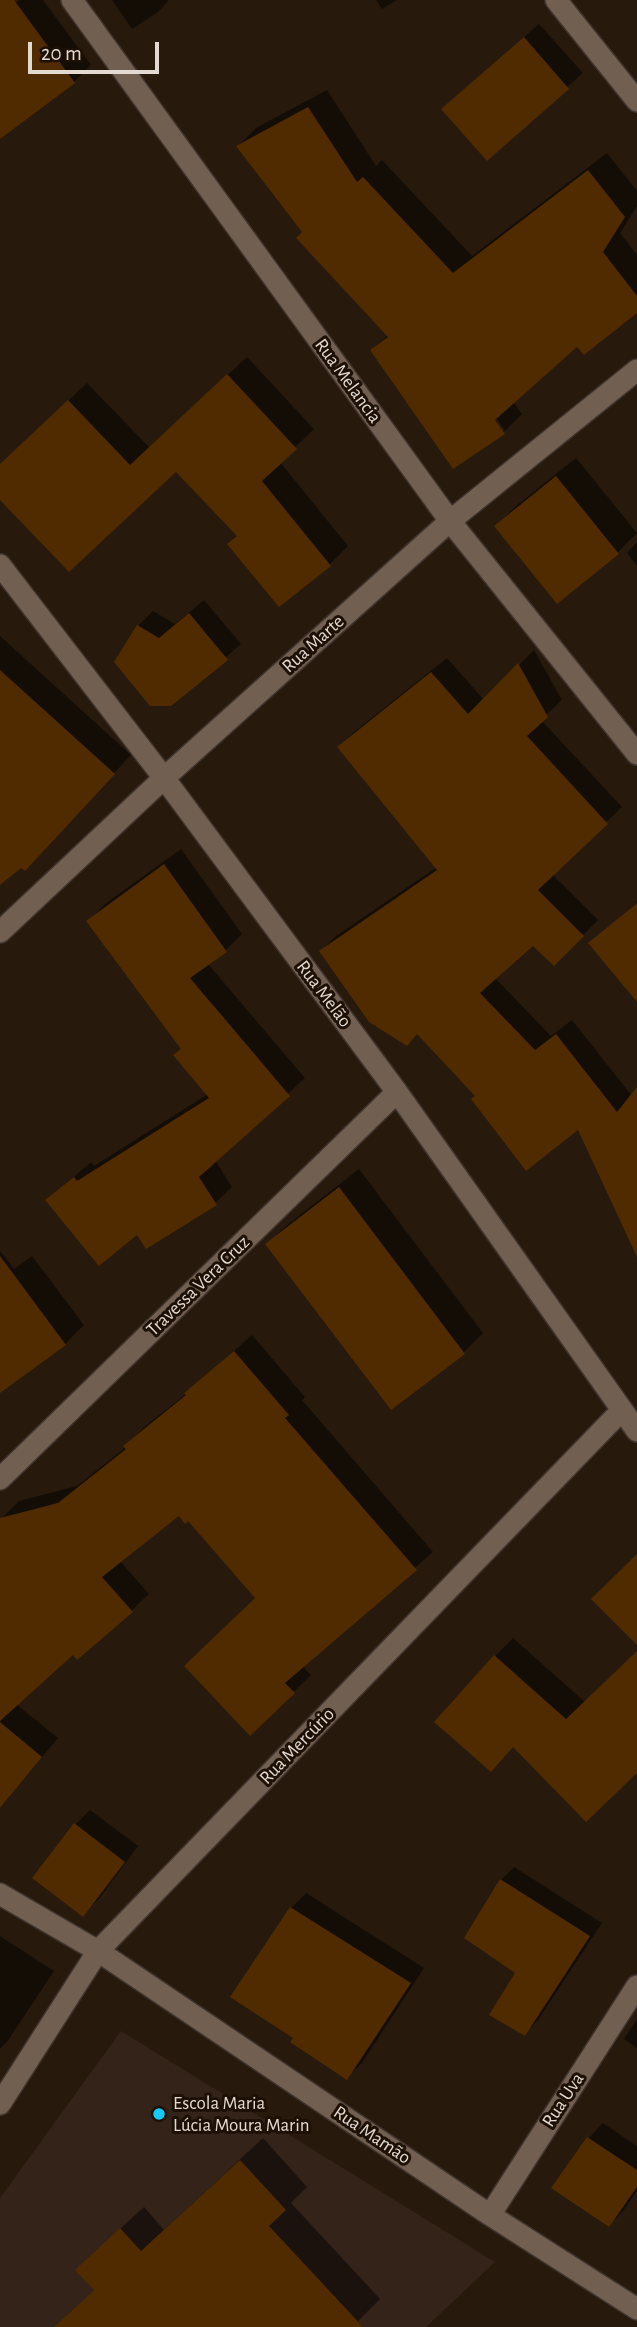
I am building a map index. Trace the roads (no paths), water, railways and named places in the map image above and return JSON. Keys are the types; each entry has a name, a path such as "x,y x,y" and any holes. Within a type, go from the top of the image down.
{"street":[{"name":"Rua Melancia","path":"72,0 450,521 637,754"},
{"path":"556,0 637,101"},
{"name":"Rua Marte","path":"0,932 164,778 450,521 637,370"},
{"name":"Rua Melão","path":"0,565 164,778 397,1092 637,1430"},
{"name":"Travessa Vera Cruz","path":"0,1479 397,1092"},
{"name":"Rua Mercúrio","path":"0,2104 98,1951 622,1410"},
{"name":"Rua Mamão","path":"0,1894 98,1951 490,2215 637,2309"},
{"name":"Rua Uva","path":"490,2215 637,1986"}],"place":[{"name":"Escola Maria Lúcia Moura Marin","path":"159,2114"}]}
